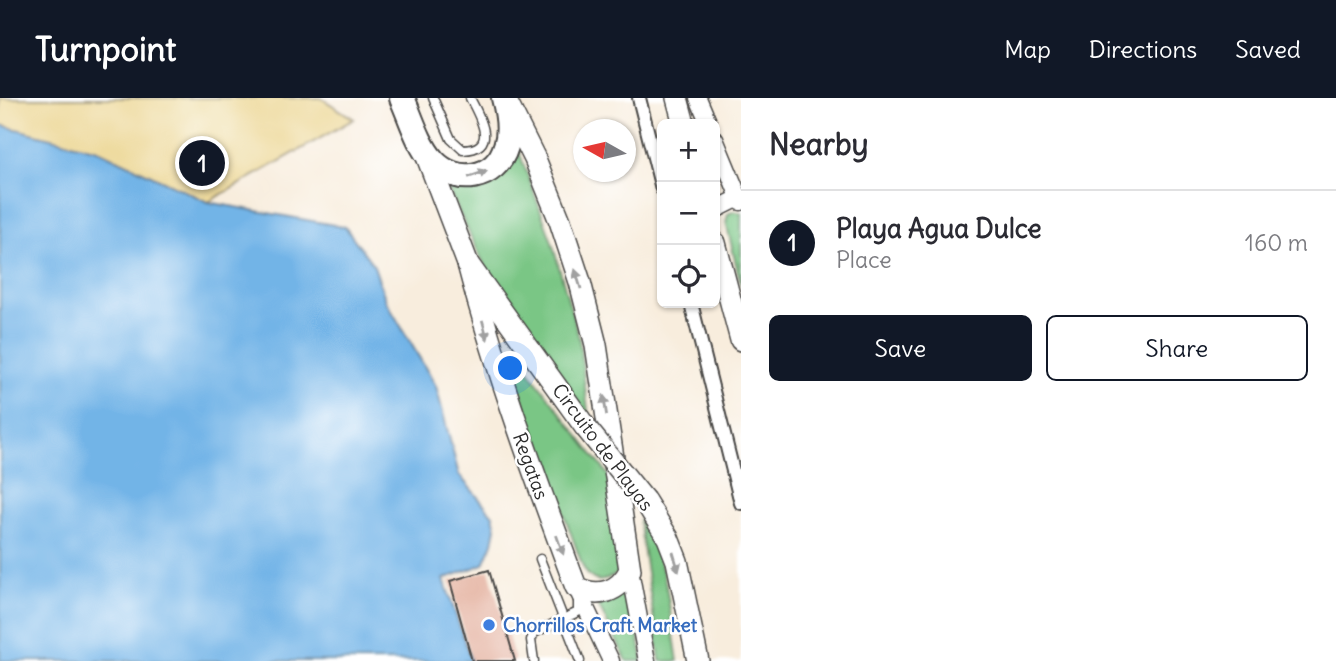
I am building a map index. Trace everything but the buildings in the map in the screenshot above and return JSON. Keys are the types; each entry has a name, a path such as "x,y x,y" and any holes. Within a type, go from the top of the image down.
{"highway":[{"name":"Circuito de Playas","path":"402,98 424,146"},
{"path":"424,146 433,161 449,173 467,178 484,174 497,164 506,146 509,124 505,99"}],"main road":[{"path":"677,98 683,119"},
{"path":"505,99 535,159 560,221 580,282 596,345 630,570 620,585 603,593 593,594 576,587"},
{"name":"Circuito de Playas","path":"424,146 468,264 586,428 645,501 668,538 677,561 698,661"},
{"path":"716,245 741,340"},
{"name":"Regatas","path":"468,264 498,370 576,587"}],"street":[{"path":"639,98 660,182"},
{"path":"698,98 707,119"},
{"path":"720,151 740,199 720,208"},
{"path":"692,308 741,503"},
{"path":"630,570 648,661"},
{"name":"Regatas","path":"576,587 613,659"},
{"path":"636,661 643,654 645,640"}],"lane":[{"path":"433,98 451,139 463,150 472,150 480,146 485,136 483,125 470,98"},
{"path":"540,559 580,661"},
{"path":"534,661 531,640 534,633 578,612 576,587"}],"green space":[{"path":"514,138 552,242 579,338 589,418 546,353 500,297 444,181 472,190 483,189 492,184 506,165"},
{"path":"734,211 741,213 741,286 726,222 728,214"},
{"path":"511,354 519,358 609,476 622,571 610,578 600,581 591,578 583,567 509,362"},
{"path":"639,519 656,546 666,585 678,661 660,661"},
{"path":"629,588 643,661 627,661 597,603"}],"sand":[{"path":"0,98 321,98 354,119 208,202 98,150 0,125"}],"water":[{"path":"0,125 98,150 208,202 345,227 374,266 386,301 436,386 459,475 493,515 496,528 484,564 444,579 471,661 0,661"}],"place":[{"name":"Playa Agua Dulce","path":"202,163"},
{"name":"Chorrillos Craft Market","path":"489,625"}]}
